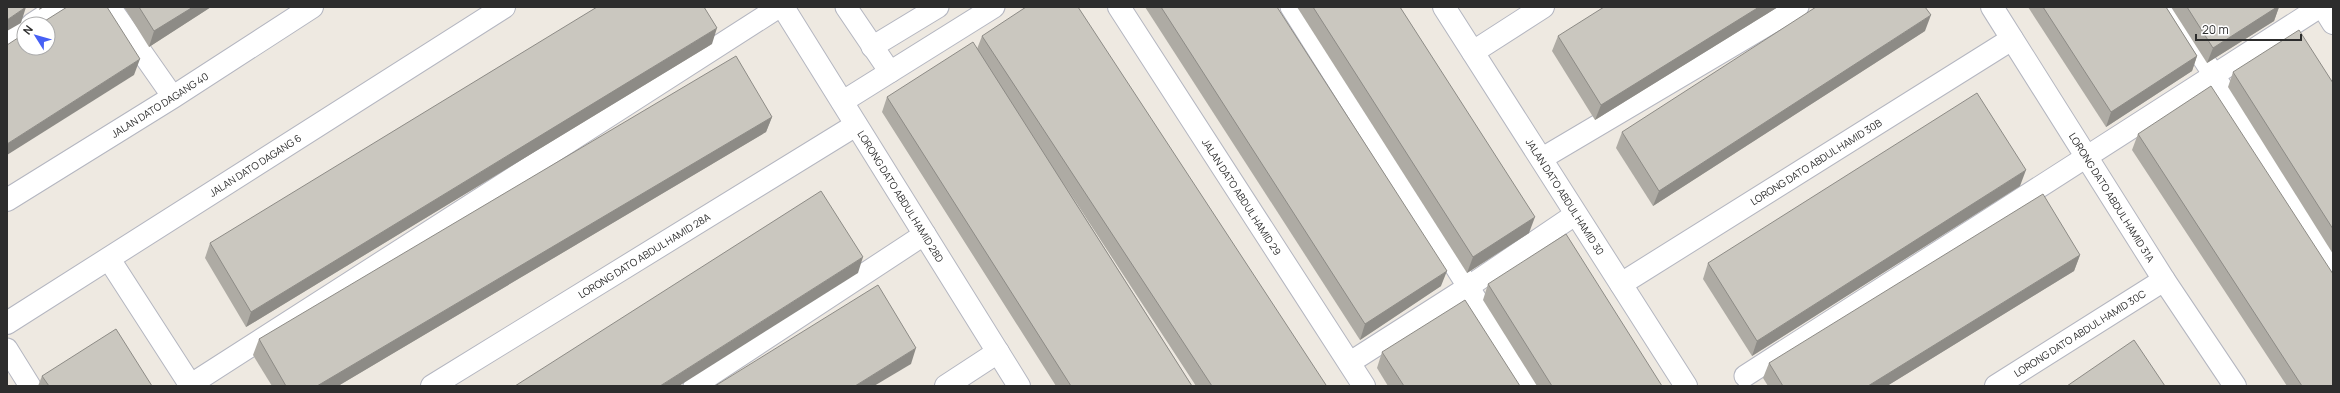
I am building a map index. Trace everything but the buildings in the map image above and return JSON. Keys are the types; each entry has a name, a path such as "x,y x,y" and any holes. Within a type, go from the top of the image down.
{"street":[{"name":"JALAN DATO DAGANG 40","path":"7,200 173,97 312,7"},
{"name":"JALAN DATO DAGANG 6","path":"7,324 504,7"},
{"name":"LORONG DATO ABDUL HAMID 28D","path":"783,7 1019,386"},
{"name":"JALAN DATO ABDUL HAMID 29","path":"1119,7 1364,386"},
{"name":"JALAN DATO ABDUL HAMID 30","path":"1444,7 1686,386"},
{"path":"1473,52 1544,7"},
{"name":"LORONG DATO ABDUL HAMID 31A","path":"1992,7 2164,280 2235,386"},
{"path":"2321,7 2333,23"},
{"name":"LORONG DATO ABDUL HAMID 30B","path":"1621,284 2012,39"},
{"name":"LORONG DATO ABDUL HAMID 28A","path":"432,386 856,125"},
{"path":"109,259 190,385"},
{"name":"LORONG DATO ABDUL HAMID 30C","path":"1996,386 2164,280"},
{"path":"946,386 998,352"}],"lane":[{"path":"39,16 58,7"},
{"path":"110,7 173,97"},
{"path":"190,385 779,7"},
{"path":"846,7 890,72"},
{"path":"872,47 938,7"},
{"path":"842,102 994,7"},
{"path":"1291,7 1532,386"},
{"path":"1541,159 1798,7"},
{"path":"2169,7 2214,75 2333,268"},
{"path":"1745,376 2321,7"},
{"path":"7,40 16,32"},
{"path":"1349,363 1468,287 1576,214"},
{"path":"694,386 925,234"},
{"path":"7,349 30,386"}]}
